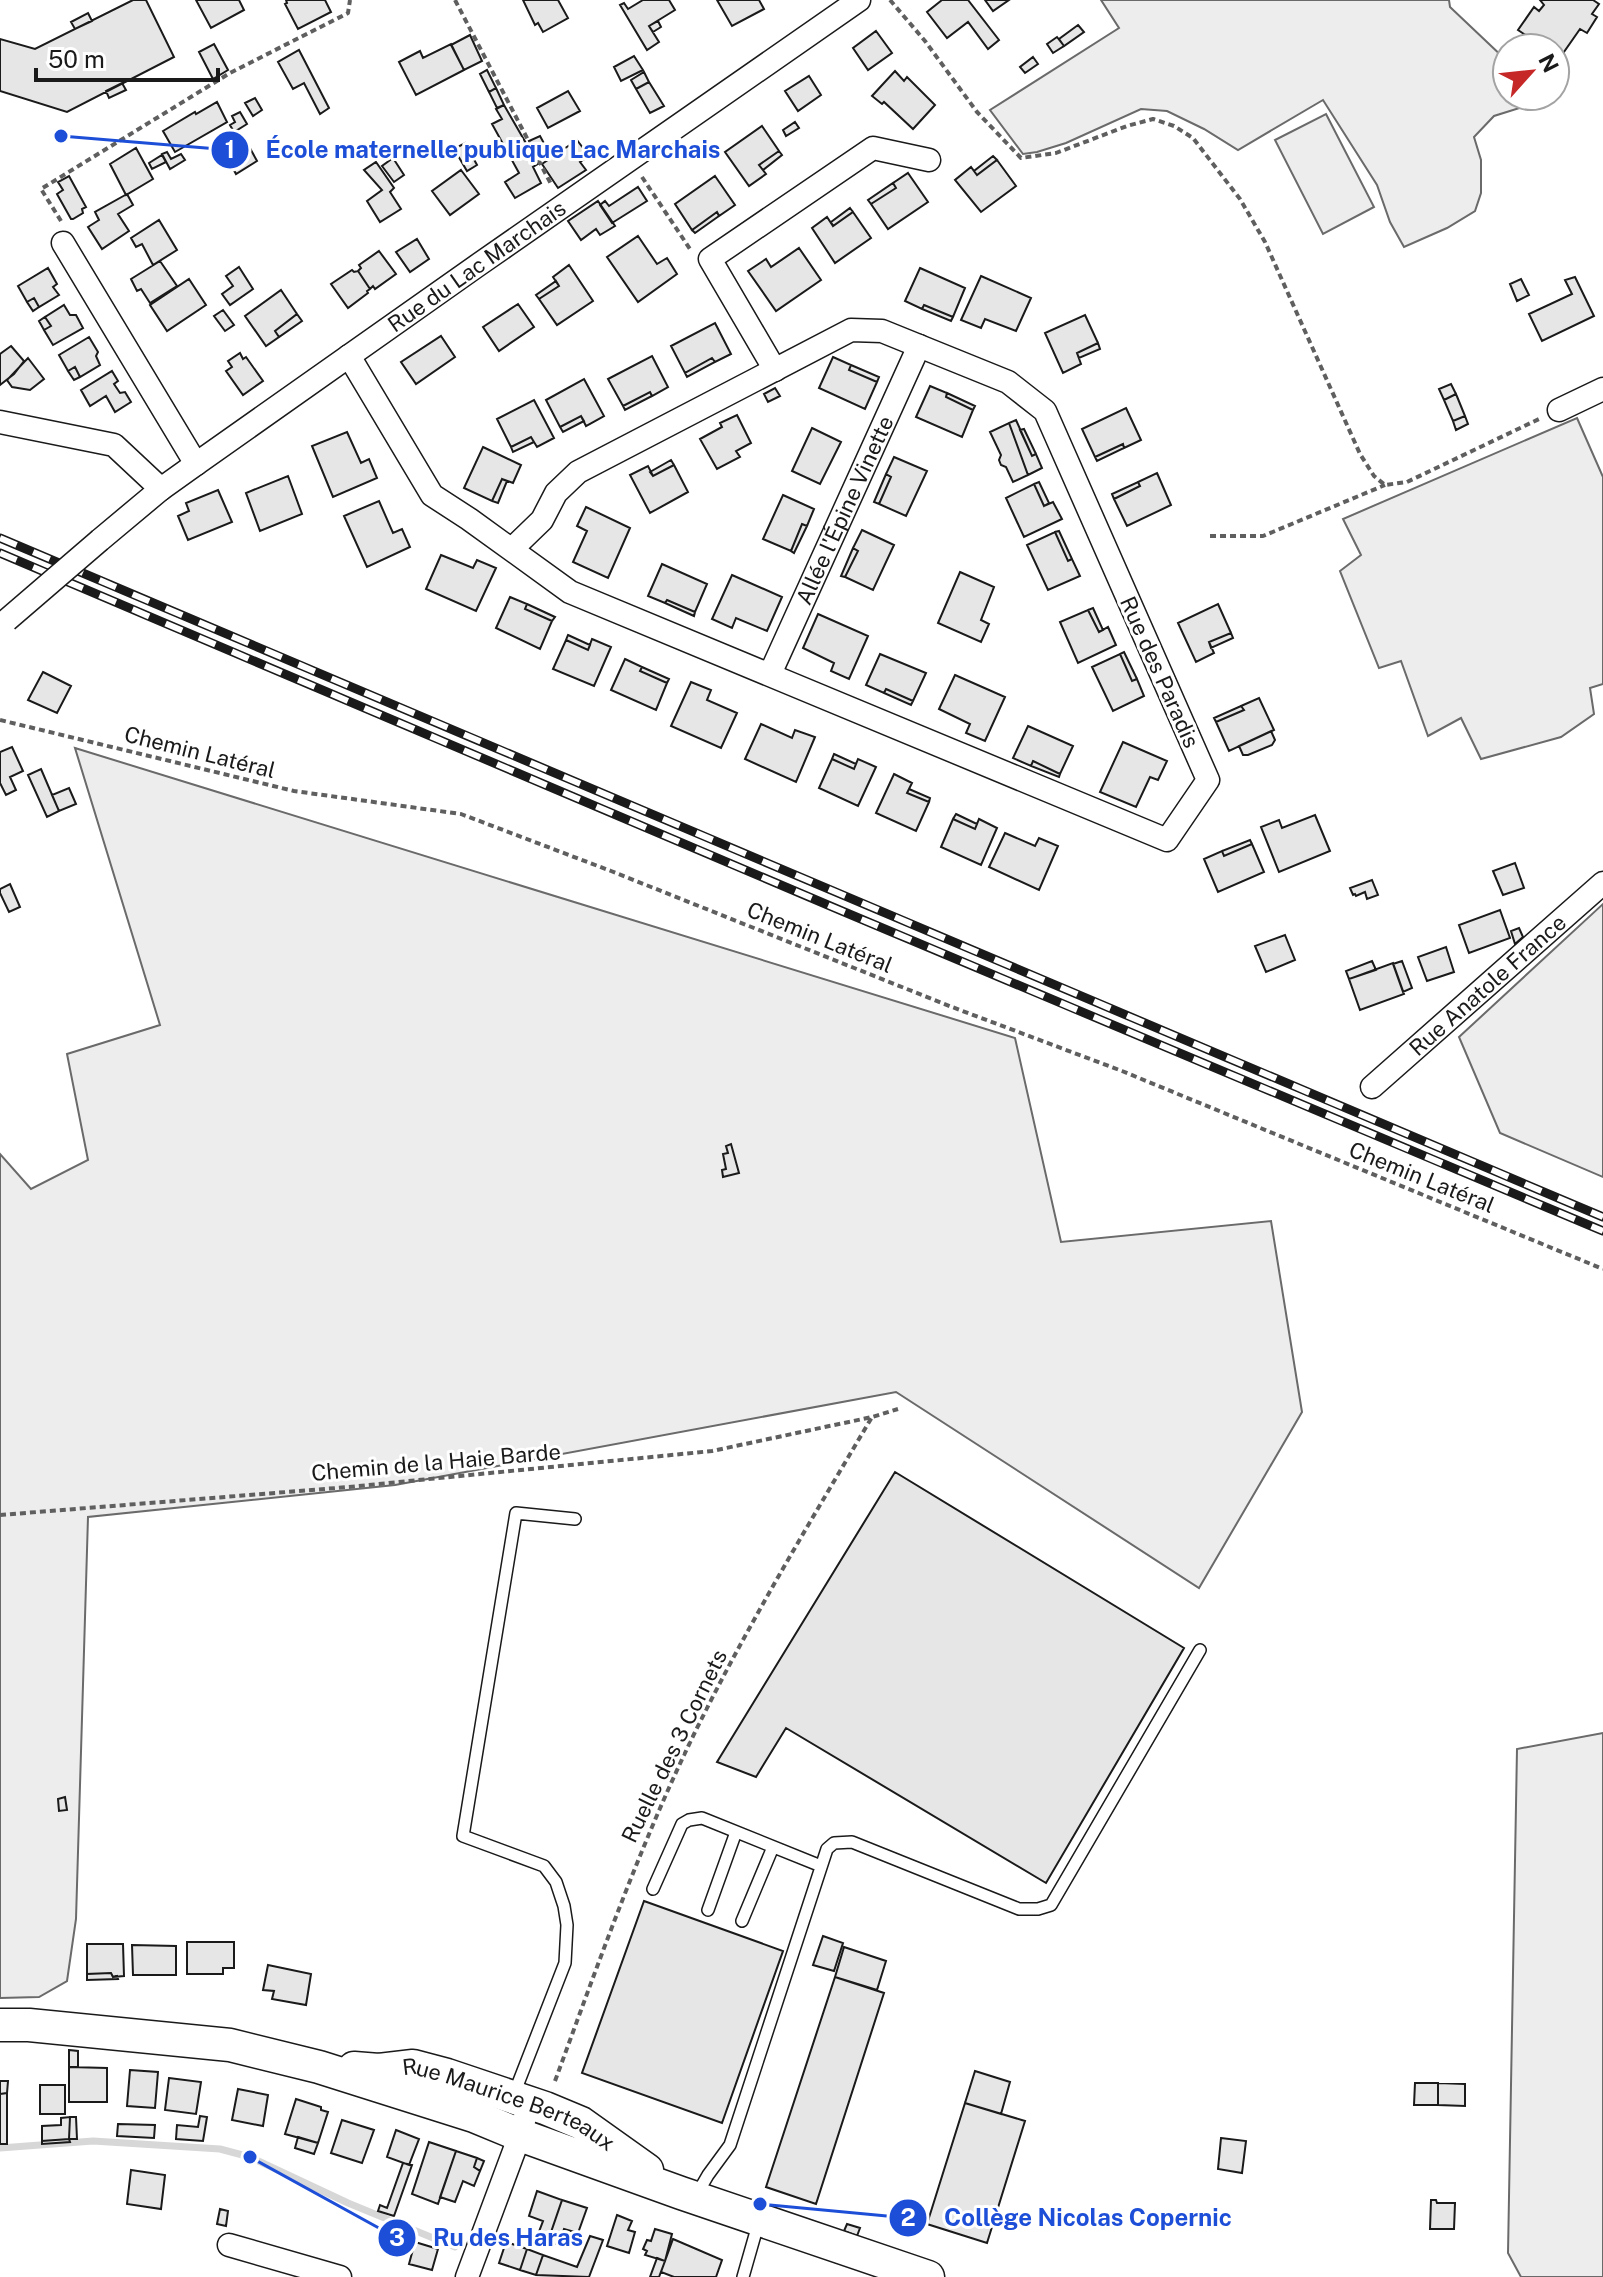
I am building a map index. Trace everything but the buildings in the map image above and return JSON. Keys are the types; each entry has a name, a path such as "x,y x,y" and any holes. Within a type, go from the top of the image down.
{"main road":[{"name":"Rue Maurice Berteaux","path":"0,2025 29,2025 230,2045 319,2067 379,2070 413,2066 447,2075 518,2114 581,2123 688,2196 928,2277"}],"street":[{"name":"Rue du Lac Marchais","path":"4,623 161,489 859,0"},
{"path":"775,370 710,259 873,148 929,160"},
{"path":"63,243 196,464"},
{"name":"Rue des Paradis","path":"349,356 432,495 570,592 1167,840 1208,780 1045,411 1008,382 882,331 851,330 578,472 556,493 542,520 512,549"},
{"name":"Allée l'Épine Vinette","path":"770,674 919,346"},
{"path":"1559,410 1603,389"},
{"path":"0,422 114,445 161,489"},
{"name":"Rue Anatole France","path":"1372,1087 1603,883"},
{"path":"467,2277 518,2114"},
{"path":"229,2245 340,2277"}],"lane":[{"path":"518,2114 565,1963 567,1925 564,1906 556,1882 544,1866 463,1836 516,1513 575,1519"},
{"path":"688,2196 730,2145 827,1849 834,1843 852,1842 1019,1909 1051,1905 1200,1650"},
{"path":"653,1889 682,1824 702,1818 821,1866"},
{"path":"708,1910 736,1832"},
{"path":"742,1921 773,1847"},
{"path":"743,2277 759,2221"}],"path":[{"path":"63,243 71,239 41,189 230,73 348,13 350,0"},
{"path":"455,0 563,207"},
{"path":"890,0 925,41 977,112 1021,158 1056,153 1153,119 1174,126 1193,138 1240,199 1265,242 1360,454 1374,476 1385,485"},
{"path":"630,158 687,248 710,259"},
{"path":"1210,536 1263,536 1385,485 1407,482 1559,410"},
{"name":"Chemin Latéral","path":"0,720 294,791 461,814 1122,1071 1603,1269"},
{"name":"Chemin de la Haie Barde","path":"0,1515 349,1487 712,1451 898,1409"},
{"name":"Ruelle des 3 Cornets","path":"518,2114 700,1720 777,1578 872,1417"}],"shaded area":[{"path":"1101,0 1449,0 1450,7 1491,46 1491,112 1507,112 1494,116 1474,137 1481,160 1481,193 1475,211 1447,228 1404,247 1390,222 1377,185 1323,100 1238,150 1167,111 1141,109 1066,143 1023,154 990,110 1119,28"},
{"path":"1326,114 1374,207 1323,234 1275,140"},
{"path":"1577,418 1603,477 1603,684 1590,688 1594,714 1561,737 1481,759 1461,718 1428,736 1401,661 1379,668 1340,571 1361,555 1343,519"},
{"path":"75,748 1015,1038 1061,1242 1271,1221 1302,1412 1199,1588 896,1392 395,1485 88,1517 76,1919 67,1981 39,1997 0,1998 0,1154 31,1189 88,1160 67,1054 160,1025"},
{"path":"1603,904 1603,1177 1500,1133 1459,1037"},
{"path":"1603,1733 1603,2277 1521,2277 1508,2253 1517,1749"}],"waterway":[{"path":"0,2148 93,2141 220,2149 250,2157 348,2203 455,2247"}],"railway":[{"path":"0,538 1603,1217"},
{"path":"0,553 1603,1231"}],"place":[{"name":"École maternelle publique Lac Marchais","path":"61,136"},
{"name":"Ru des Haras","path":"250,2157"},
{"name":"Collège Nicolas Copernic","path":"760,2204"}]}
